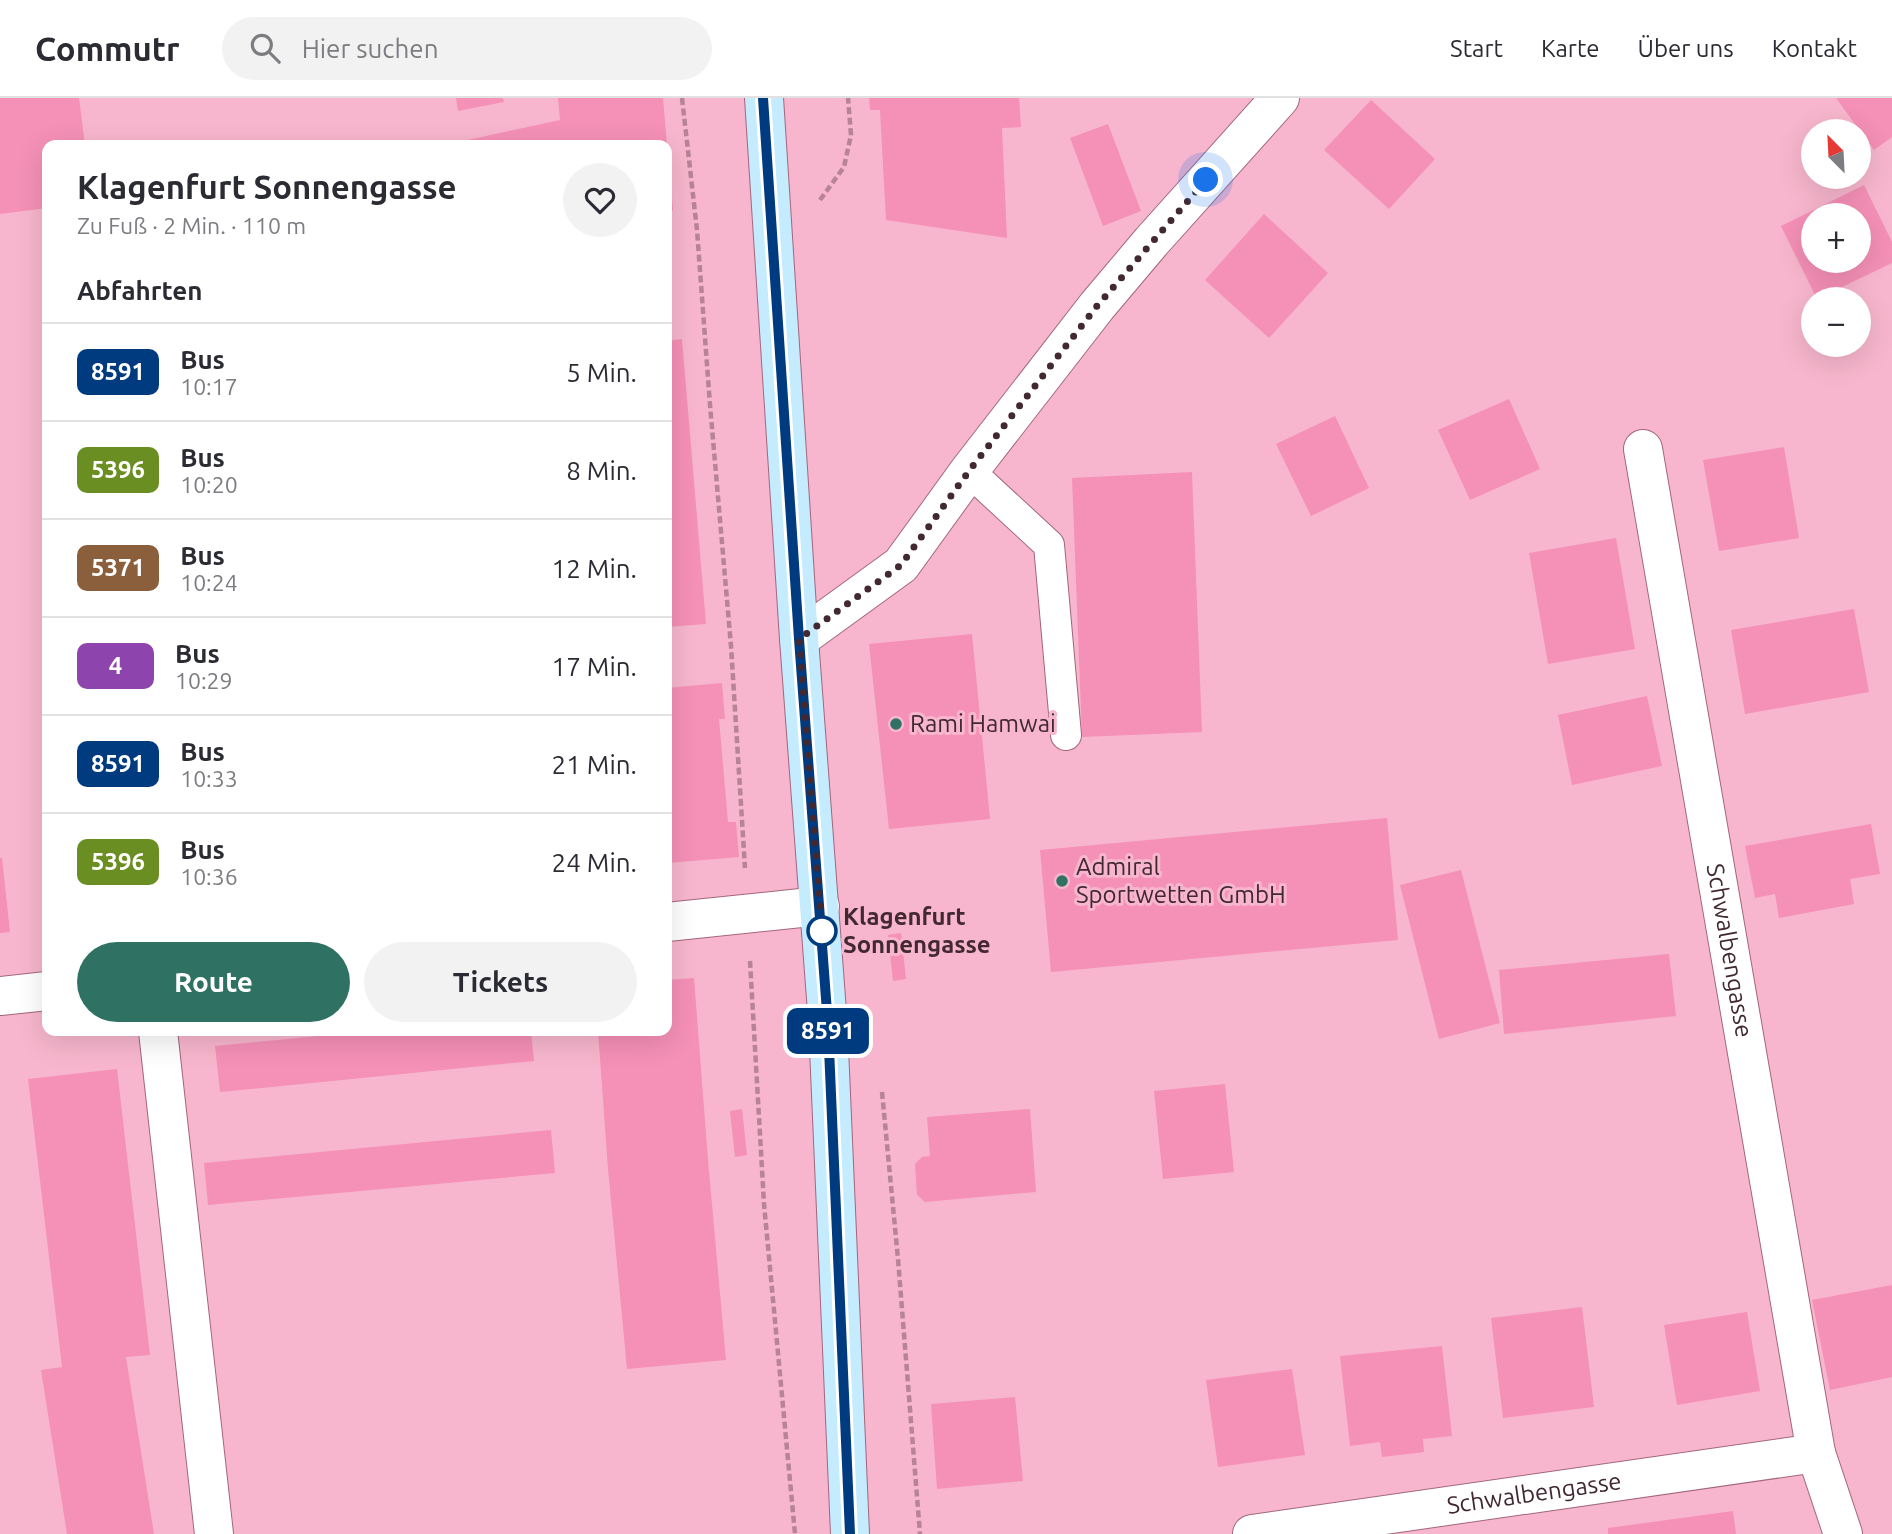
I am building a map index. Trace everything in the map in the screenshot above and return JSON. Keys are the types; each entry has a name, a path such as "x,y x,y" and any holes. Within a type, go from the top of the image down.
{"main road":[{"path":"764,98 829,1050 850,1534"}],"street":[{"path":"799,639 901,565 969,471 1097,306 1280,98"},
{"name":"Schwalbengasse","path":"1643,449 1816,1453 1843,1534"},
{"path":"672,921 820,906"},
{"path":"0,996 42,992"},
{"path":"159,1036 214,1534"},
{"name":"Schwalbengasse","path":"1251,1534 1816,1453"}],"lane":[{"path":"969,471 1049,545 1066,735"}],"path":[{"path":"682,98 697,230 731,646 764,1204 795,1534"}],"building":[{"path":"0,98 79,98 84,140 42,140 42,209 0,214"},
{"path":"456,98 503,98 504,102 458,111"},
{"path":"558,98 663,98 667,140 468,140 560,120"},
{"path":"869,98 1019,98 1021,127 1002,128 1007,238 886,220 880,110 870,110"},
{"path":"1836,98 1892,98 1892,137 1874,150 1871,146 1871,119 1851,119"},
{"path":"1371,100 1435,159 1389,209 1324,150"},
{"path":"1108,124 1141,211 1103,226 1070,138"},
{"path":"1856,189 1866,189 1892,242 1892,263 1842,287 1811,287 1804,273 1871,273 1871,203 1828,203"},
{"path":"1264,214 1328,273 1269,338 1205,280"},
{"path":"1801,216 1801,267 1781,226"},
{"path":"682,339 706,624 672,627 672,340"},
{"path":"1509,399 1540,469 1470,500 1438,430"},
{"path":"1335,416 1369,488 1311,516 1276,444"},
{"path":"1784,447 1799,538 1719,551 1703,460"},
{"path":"1192,472 1202,732 1082,737 1072,478"},
{"path":"1616,538 1635,649 1548,664 1529,553"},
{"path":"1854,609 1869,692 1745,714 1731,630"},
{"path":"972,634 990,819 889,829 869,644"},
{"path":"722,683 725,719 719,719 728,822 736,822 739,857 672,863 672,688"},
{"path":"1647,696 1662,766 1572,785 1558,715"},
{"path":"1387,818 1398,940 1051,972 1040,850"},
{"path":"1871,824 1880,874 1850,879 1854,904 1779,918 1775,894 1755,898 1745,846"},
{"path":"0,858 10,932 0,933"},
{"path":"1461,870 1500,1023 1439,1039 1400,885"},
{"path":"901,933 906,979 893,981 888,935"},
{"path":"1669,954 1676,1016 1504,1034 1499,970"},
{"path":"694,978 726,1360 627,1369 598,1036 672,1036 672,980"},
{"path":"318,1036 532,1036 534,1061 220,1092 215,1046"},
{"path":"117,1069 150,1355 126,1357 154,1534 67,1534 41,1370 62,1367 28,1079"},
{"path":"1225,1084 1234,1172 1163,1179 1154,1091"},
{"path":"742,1109 747,1155 735,1157 730,1111"},
{"path":"1030,1109 1036,1192 925,1202 917,1195 915,1164 922,1157 930,1156 927,1117"},
{"path":"551,1130 555,1173 208,1205 204,1163"},
{"path":"1892,1285 1892,1377 1830,1390 1812,1300"},
{"path":"1582,1307 1594,1407 1503,1418 1491,1318"},
{"path":"1747,1312 1760,1391 1677,1405 1664,1325"},
{"path":"1442,1346 1452,1436 1423,1439 1424,1452 1382,1457 1380,1442 1350,1446 1340,1356"},
{"path":"1292,1369 1305,1455 1218,1467 1206,1380"},
{"path":"1015,1397 1023,1481 937,1489 931,1404"},
{"path":"1733,1511 1736,1534 1608,1534 1608,1528"}],"bus line":[{"name":"8591","path":"763,98 828,1025 850,1534"}],"place":[{"name":"Rami Hamwai","path":"896,724"},
{"name":"Admiral Sportwetten GmbH","path":"1062,881"},
{"name":"Klagenfurt Sonnengasse","path":"822,931"}],"route":[{"path":"822,931 799,639 901,565 969,471 1097,306 1206,180"}]}
